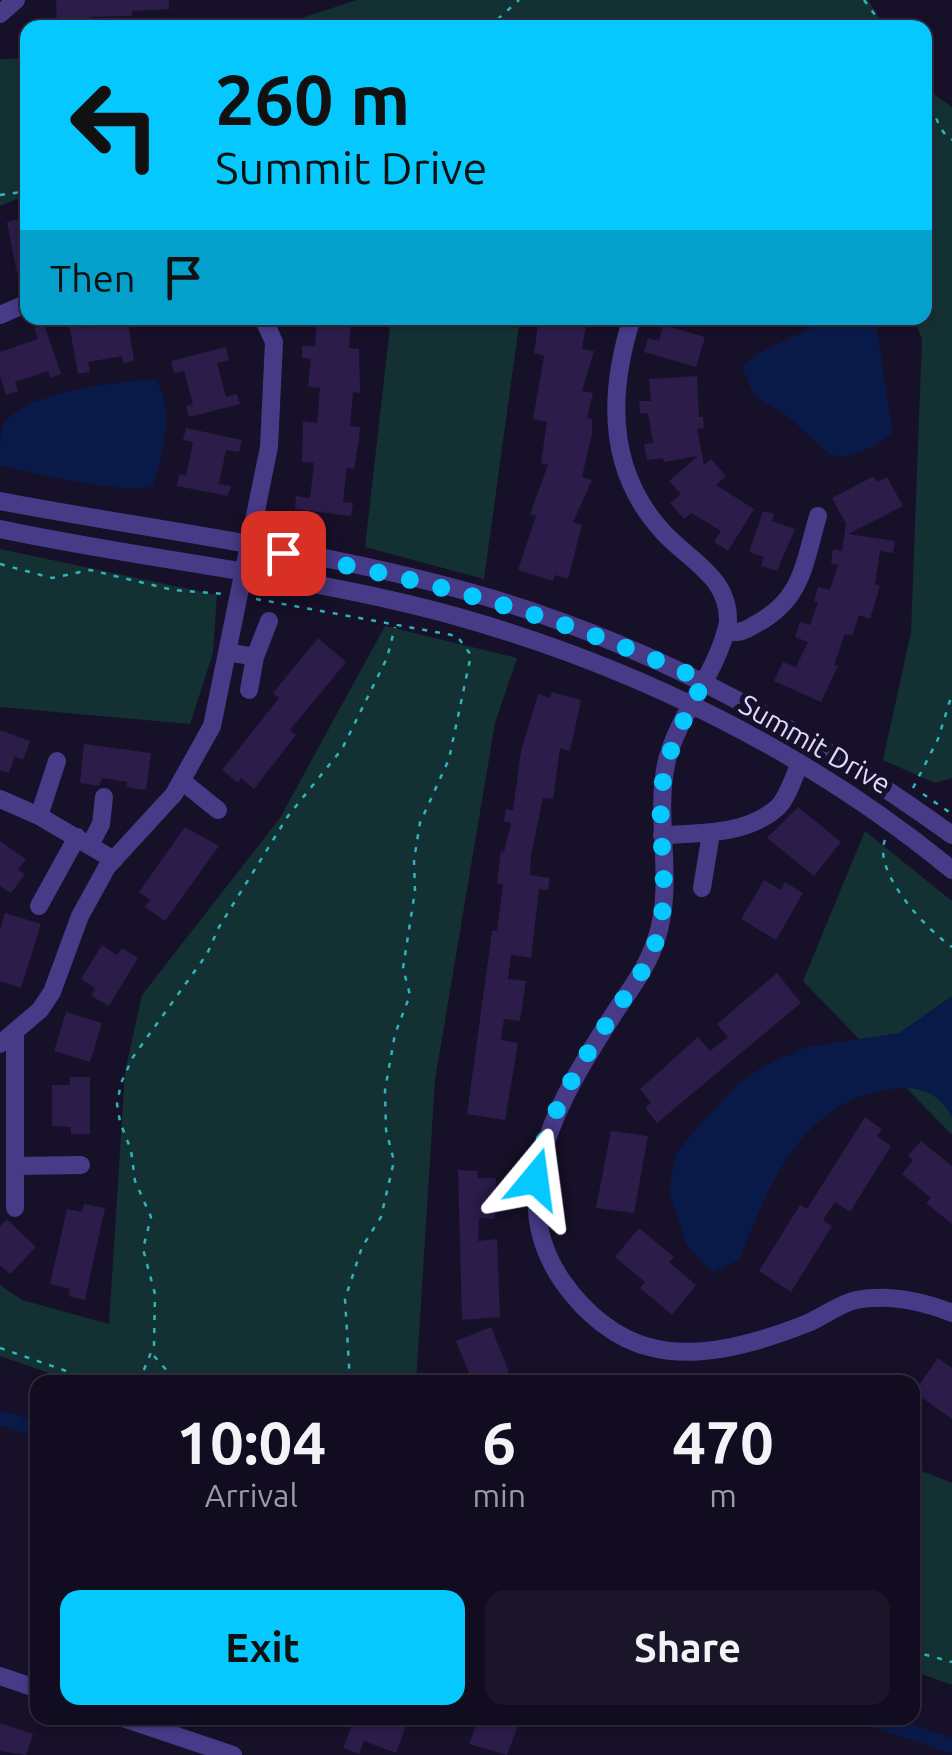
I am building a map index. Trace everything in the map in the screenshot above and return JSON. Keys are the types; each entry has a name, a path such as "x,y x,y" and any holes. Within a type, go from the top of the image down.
{"street":[{"path":"0,14 16,0"},
{"path":"15,1208 15,1166 8,1135 8,1039 52,992 80,916 114,860 150,824 182,781 212,726 269,447 275,386 274,342 267,325"},
{"path":"630,325 620,358 614,407 624,468 640,501 662,531 712,575 723,592 728,612 726,632 668,758 662,787 666,894 656,942 640,977 588,1056 538,1156 538,1225 560,1278 582,1305 608,1328 657,1350 755,1340 790,1330 856,1300 904,1300 952,1313"},
{"name":"Summit Drive","path":"0,501 352,566 490,598 596,635 704,681 840,757 951,828"},
{"path":"726,632 740,634 786,606 796,592 818,516"},
{"name":"Summit Drive","path":"0,529 244,572 454,616 540,644 691,705 800,763 870,806 952,870"},
{"path":"249,690 254,657 270,621"},
{"path":"227,652 254,657"},
{"path":"39,816 57,762"},
{"path":"662,835 711,832 756,820 780,805 800,763"},
{"path":"182,781 218,810"},
{"path":"39,906 100,824 104,797"},
{"path":"0,799 39,816 114,860"},
{"path":"934,855 951,828"},
{"path":"702,888 711,832"},
{"path":"15,1166 81,1165"},
{"path":"0,1676 30,1685"},
{"path":"143,1725 233,1755"}],"path":[{"path":"497,20 519,0"},
{"path":"932,104 943,134 952,140"},
{"path":"0,564 52,578 90,570 173,590 239,596 457,636 468,646 471,659 449,759 420,824 414,860 415,891 403,968 410,995 395,1034 384,1090 386,1130 394,1161 382,1217 359,1254 344,1298 350,1375"},
{"path":"143,1375 153,1355 155,1294 143,1245 151,1212 135,1182 132,1150 120,1122 117,1104 121,1083 133,1056 207,954 219,927 288,816 342,749 387,658 395,625"},
{"path":"913,788 951,828"},
{"path":"0,1348 78,1375"},
{"path":"153,1355 171,1375"},
{"path":"920,1653 952,1662"}],"green space":[{"path":"357,0 868,0 881,20 296,20"},
{"path":"20,58 20,198 0,206 0,59"},
{"path":"932,93 952,107 952,778 935,783 883,760 911,632 922,339 917,325 932,325"},
{"path":"390,325 519,325 484,579 365,547"},
{"path":"0,549 217,595 213,653 190,724 0,707"},
{"path":"385,626 517,658 495,723 435,1080 416,1375 55,1375 0,1356 0,1285 22,1300 109,1324 125,1072 142,995 280,818"},
{"path":"865,831 952,901 952,1135 803,981"},
{"path":"920,1470 952,1483 952,1685 920,1674"}],"water":[{"path":"818,325 876,325 891,434 879,444 848,457 830,455 786,415 754,396 742,367 756,354"},
{"path":"156,379 166,418 153,486 102,486 0,465 3,426 30,404 73,390"},
{"path":"952,996 952,1117 938,1099 910,1088 868,1094 840,1106 816,1124 779,1172 739,1260 712,1272 686,1244 669,1191 676,1153 705,1119 739,1083 764,1066 806,1047 899,1033"}],"building":[{"path":"56,0 169,0 169,9 132,11 132,16 57,20"},
{"path":"18,219 20,226 20,272 17,273 7,222"},
{"path":"44,325 61,374 50,378 48,371 15,382 18,391 6,395 0,376 0,352 38,339 34,328"},
{"path":"69,325 129,325 134,361 123,363 122,356 88,362 90,372 78,374"},
{"path":"316,325 351,325 349,348 359,349 360,393 353,392 350,426 360,427 359,440 354,469 347,468 343,502 353,503 351,516 295,509 296,496 310,498 314,463 302,462 303,421 317,423 320,388 308,387 311,359 302,358 302,346 315,346"},
{"path":"538,325 586,325 582,349 594,351 582,391 593,393 587,418 592,419 592,434 582,477 592,480 573,522 582,525 568,579 555,575 553,581 518,570 536,516 530,514 548,465 541,463 547,422 533,419 544,356 534,353"},
{"path":"663,325 705,337 696,367 644,352 648,338 659,341"},
{"path":"226,347 229,360 217,363 226,397 237,394 240,404 189,417 186,406 193,404 184,371 174,373 171,361"},
{"path":"697,376 699,417 703,417 704,428 697,429 704,465 711,459 726,476 716,485 754,509 728,551 714,542 721,531 691,513 684,519 670,503 681,494 669,481 698,456 664,462 663,458 647,460 644,444 653,443 648,413 640,414 639,401 651,401 649,379"},
{"path":"186,428 242,440 239,452 226,450 219,484 231,486 228,496 177,486 179,474 186,476 193,442 183,440"},
{"path":"874,476 877,482 887,477 903,506 848,534 895,541 893,553 880,551 875,584 880,586 870,619 859,615 852,636 845,634 834,665 838,666 821,702 774,681 783,662 796,667 808,642 795,637 800,622 810,625 818,602 814,601 818,587 830,590 838,565 831,564 833,549 842,551 846,524 832,498"},
{"path":"763,511 774,514 772,521 795,529 777,571 761,566 764,557 749,552"},
{"path":"318,638 346,662 290,730 296,735 254,789 241,778 238,783 222,770 279,698 273,693"},
{"path":"552,692 581,700 570,751 560,748 553,799 543,798 531,855 530,875 550,878 548,890 539,889 531,958 511,955 508,979 526,981 520,1021 504,1019 501,1040 518,1043 505,1120 467,1114 492,931 497,931 503,884 497,884 501,851 504,852 511,823 504,821 506,809 513,810 521,751 538,694 550,698"},
{"path":"0,730 30,741 23,760 15,756 9,773 0,770"},
{"path":"84,744 151,753 146,790 102,778 99,786 80,783"},
{"path":"798,807 841,842 814,876 767,838"},
{"path":"185,827 219,846 165,921 145,907 150,900 139,892"},
{"path":"0,841 26,859 18,870 25,874 11,893 0,886"},
{"path":"764,880 781,890 785,882 803,893 776,940 741,919"},
{"path":"5,913 41,924 21,988 0,981 0,930"},
{"path":"102,945 117,955 122,948 138,958 109,1006 91,996 95,988 81,979"},
{"path":"777,973 801,1003 657,1123 645,1108 651,1103 640,1089 698,1037 710,1051 728,1037 717,1024"},
{"path":"66,1012 102,1023 90,1062 54,1051"},
{"path":"70,1077 90,1077 90,1134 71,1134 71,1127 52,1126 52,1085 70,1085"},
{"path":"865,1117 882,1129 877,1136 891,1146 850,1212 835,1202 823,1220 832,1226 791,1292 759,1271 800,1205 807,1209"},
{"path":"611,1131 648,1136 634,1213 596,1208"},
{"path":"921,1141 952,1166 952,1224 926,1203 931,1198 902,1174 913,1160 908,1156"},
{"path":"458,1170 478,1171 477,1178 496,1178 495,1219 479,1218 478,1241 497,1239 500,1317 462,1320"},
{"path":"84,1204 105,1208 85,1300 68,1296 70,1289 50,1284 67,1209 82,1212"},
{"path":"7,1219 36,1247 10,1274 0,1265 0,1226"},
{"path":"639,1228 674,1257 669,1262 696,1285 672,1315 640,1288 645,1282 615,1257"},
{"path":"491,1327 509,1372 470,1375 456,1341"},
{"path":"938,1358 952,1368 952,1419 920,1396 920,1384"},
{"path":"0,1723 33,1734 26,1755 0,1751"},
{"path":"352,1725 406,1725 396,1753 364,1741 359,1754 343,1748"},
{"path":"476,1725 518,1725 507,1755 469,1744"}],"waterway":[{"path":"0,1418 30,1427"},
{"path":"890,1725 952,1746"}],"route":[{"path":"283,553 422,580 490,598 596,635 704,681 674,740 662,787 666,894 656,942 640,977 563,1101 538,1156 535,1179"}]}
